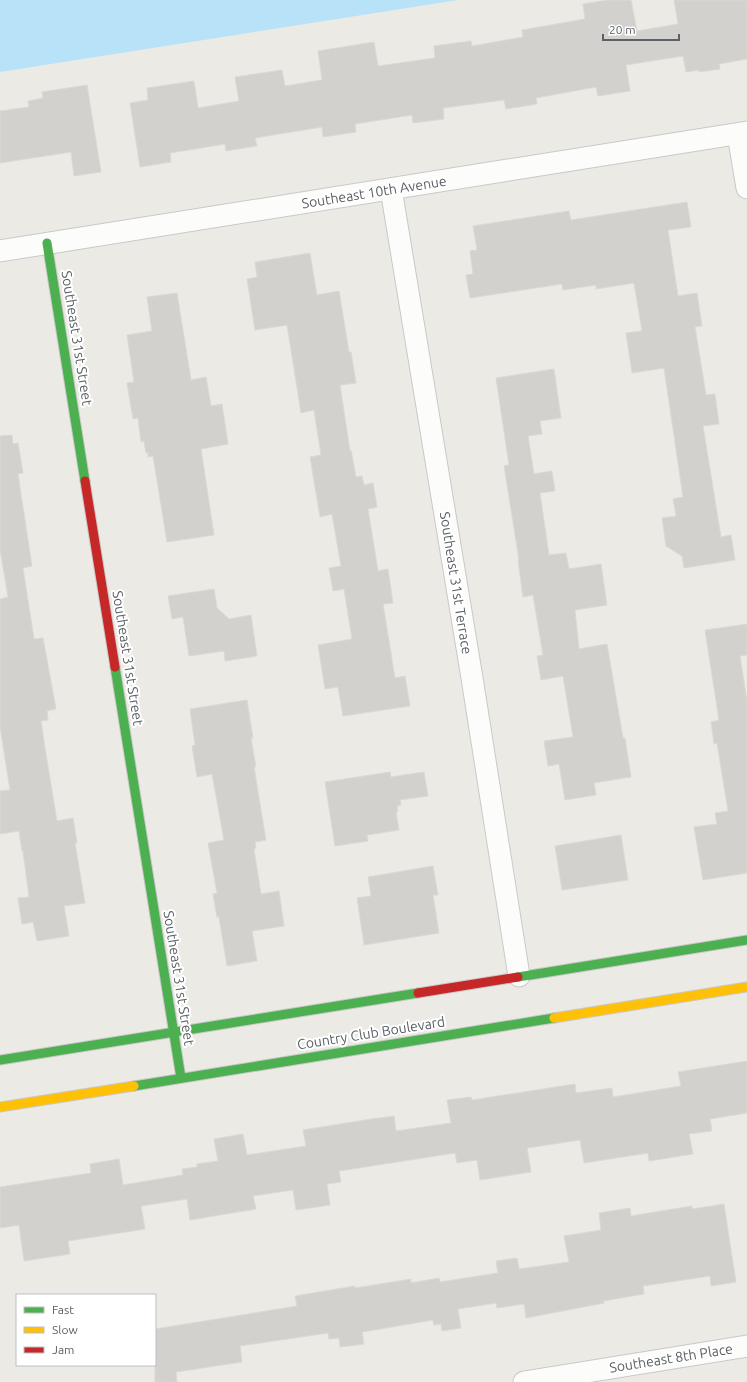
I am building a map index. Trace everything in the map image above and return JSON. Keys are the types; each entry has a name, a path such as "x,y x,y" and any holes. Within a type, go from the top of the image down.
{"main road":[{"name":"Southeast 31st Street","path":"47,243 181,1078"},
{"path":"0,1060 747,940"},
{"name":"Country Club Boulevard","path":"0,1107 747,987"}],"street":[{"path":"742,133 747,188"},
{"name":"Southeast 10th Avenue","path":"0,251 742,133"},
{"name":"Southeast 31st Terrace","path":"391,189 519,976"},
{"name":"Southeast 8th Place","path":"524,1382 747,1346"}],"water":[{"path":"0,0 458,0 0,72"}],"building":[{"path":"608,0 631,0 637,31 678,24 674,0 747,0 747,59 719,64 720,69 699,72 698,70 686,72 683,56 626,65 630,91 598,96 596,87 536,98 537,104 506,109 504,100 443,108 444,119 413,123 412,115 355,124 356,132 323,137 322,127 255,138 257,146 226,151 225,144 170,153 171,162 140,167 130,103 148,100 147,88 194,81 198,108 239,101 235,77 282,70 285,86 322,80 318,51 374,42 378,66 435,58 434,46 471,41 472,46 523,37 522,30 585,19 583,4"},
{"path":"87,85 101,172 74,176 71,152 0,163 0,111 29,107 28,101 43,98 42,92"},
{"path":"687,202 691,227 668,230 678,296 697,293 702,326 695,327 706,395 715,394 719,424 703,426 721,537 731,535 735,560 684,568 682,556 666,546 662,518 676,516 673,499 683,497 664,368 632,373 626,333 642,331 634,283 596,289 596,285 563,290 562,284 470,298 466,275 473,274 470,251 477,250 473,226 569,211 571,220"},
{"path":"310,253 317,295 339,291 349,352 351,352 356,383 340,385 350,451 351,450 356,477 362,476 364,485 373,483 377,507 368,509 378,571 388,569 393,603 383,604 395,678 405,676 410,706 343,716 338,687 325,689 318,645 352,639 344,589 333,591 329,568 341,566 332,514 320,517 310,457 321,455 314,410 301,413 287,325 255,330 247,279 257,277 255,262"},
{"path":"177,293 191,380 206,377 211,406 222,404 228,444 201,449 214,535 167,542 153,456 148,457 148,452 146,453 144,441 141,442 138,418 133,419 127,383 134,382 127,335 152,331 147,297"},
{"path":"554,369 561,418 540,421 542,434 528,436 534,474 552,471 555,491 540,493 549,555 566,553 569,569 601,564 607,605 575,610 579,649 607,644 631,777 594,783 596,795 565,800 559,764 548,766 544,741 573,737 563,676 541,680 537,656 543,655 533,595 523,597 519,560 504,466 509,465 496,378"},
{"path":"12,435 13,444 18,443 23,473 18,474 32,566 23,568 34,639 43,638 56,709 47,711 48,720 41,721 45,748 57,821 73,818 77,843 75,843 85,903 64,906 69,936 37,941 33,922 22,924 18,898 29,897 19,831 0,834 0,791 10,790 0,727 0,599 8,597 0,549 0,436"},
{"path":"214,589 217,608 229,619 251,615 257,656 225,661 224,651 189,656 183,617 172,619 168,596"},
{"path":"747,624 747,655 740,656 747,701 747,873 703,880 694,827 717,824 715,813 728,811 717,743 714,744 711,722 719,720 705,630"},
{"path":"247,700 253,738 251,738 256,767 254,767 266,840 255,842 256,848 254,849 261,894 279,891 284,926 252,931 257,961 227,966 219,917 217,917 213,894 217,893 208,843 224,840 212,774 197,777 192,746 195,745 190,709"},
{"path":"390,772 391,777 424,772 428,796 400,800 401,805 397,806 398,811 396,812 399,830 367,835 368,841 335,846 325,782"},
{"path":"621,835 628,880 562,890 555,846"},
{"path":"433,866 438,895 433,895 439,933 364,945 357,898 371,896 368,877"},
{"path":"747,1061 747,1113 710,1119 712,1131 689,1134 693,1154 649,1161 648,1153 584,1163 580,1140 527,1148 531,1172 480,1180 477,1160 457,1163 455,1153 339,1171 341,1182 327,1184 330,1205 296,1210 293,1190 253,1196 256,1209 190,1220 187,1199 141,1206 145,1229 68,1241 70,1254 24,1261 19,1225 0,1228 0,1187 91,1173 90,1164 119,1159 123,1185 183,1175 182,1169 197,1167 197,1164 218,1161 214,1139 243,1134 247,1155 306,1146 303,1130 365,1120 394,1116 396,1131 451,1123 447,1100 471,1097 472,1100 575,1084 576,1093 612,1088 613,1097 681,1086 678,1072"},
{"path":"724,1204 736,1282 711,1286 710,1276 643,1286 644,1294 603,1301 604,1303 526,1318 524,1304 497,1308 496,1303 458,1309 461,1328 442,1331 441,1324 434,1325 433,1320 362,1332 364,1344 340,1347 339,1338 329,1339 328,1333 240,1346 242,1362 176,1372 177,1382 155,1382 156,1329 297,1306 295,1296 355,1286 355,1288 411,1279 411,1283 439,1278 440,1282 498,1273 496,1261 517,1258 519,1269 569,1262 564,1236 601,1230 599,1213 630,1208 631,1216 692,1206 692,1209"}],"traffic: fast":[{"path":"47,243 85,481"},
{"path":"115,667 181,1078"},
{"path":"518,977 747,940"},
{"path":"0,1060 418,993"},
{"path":"134,1086 554,1018"}],"traffic: slow":[{"path":"554,1018 747,987"},
{"path":"0,1107 134,1086"}],"traffic: jam":[{"path":"85,481 115,667"},
{"path":"418,993 518,977"}]}
